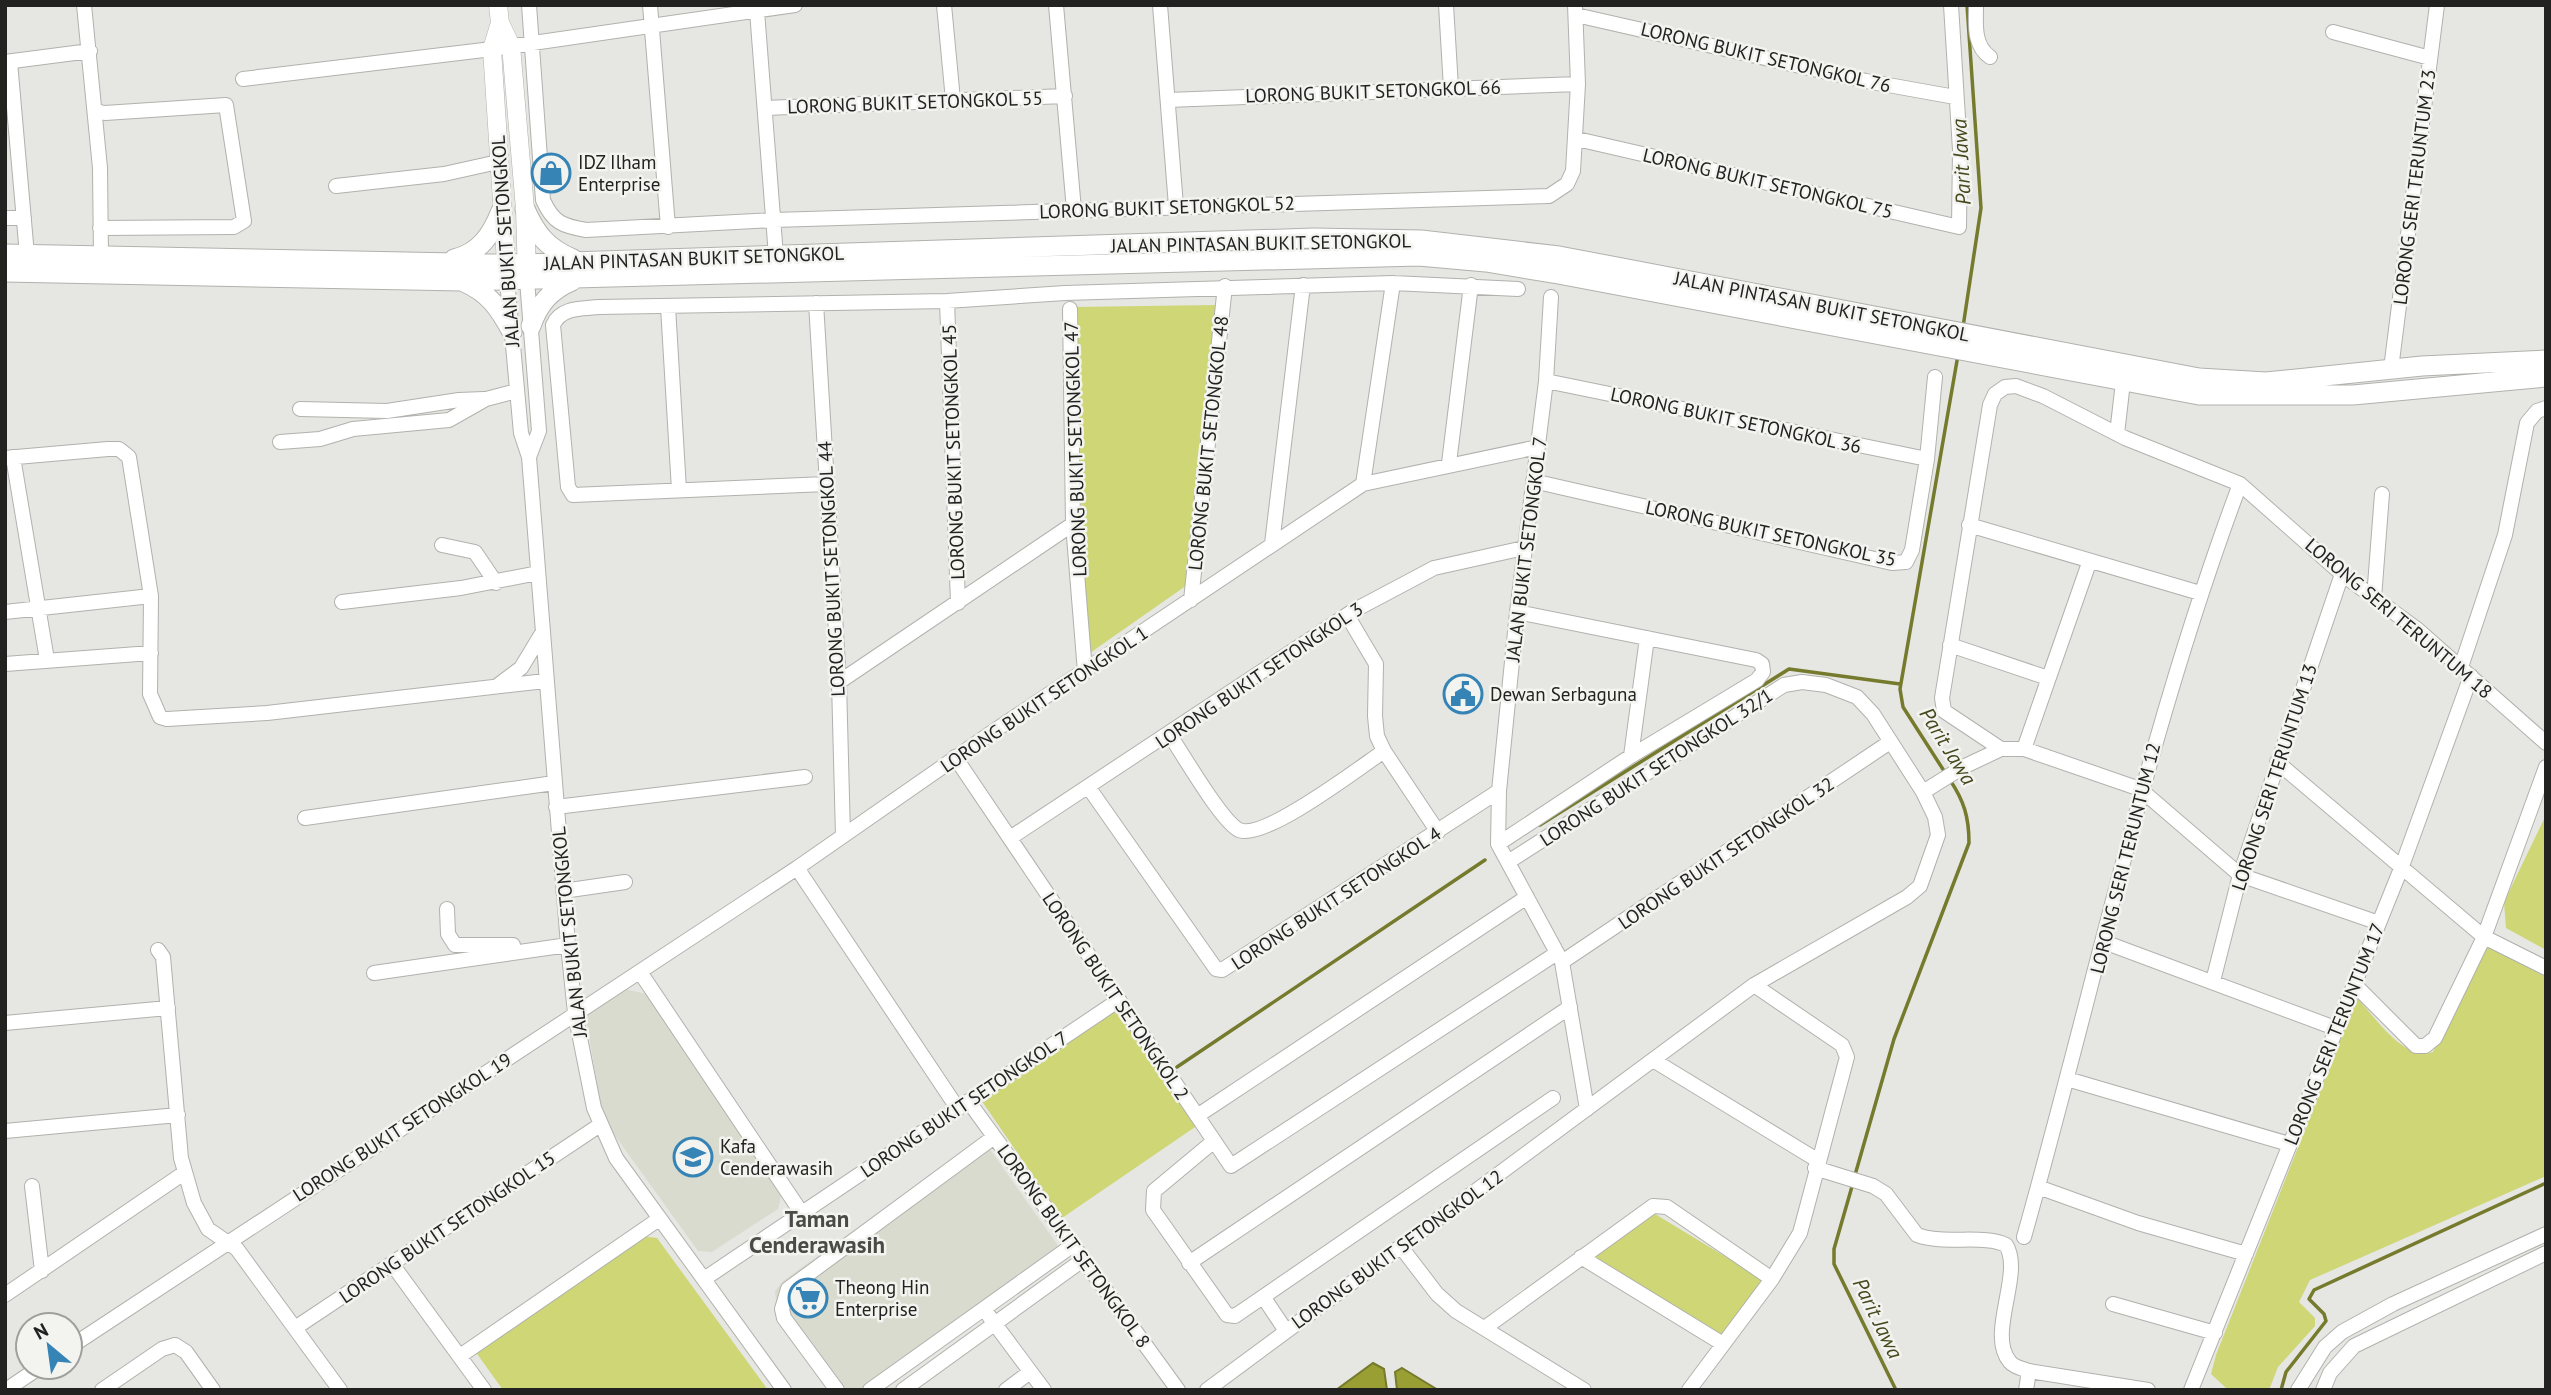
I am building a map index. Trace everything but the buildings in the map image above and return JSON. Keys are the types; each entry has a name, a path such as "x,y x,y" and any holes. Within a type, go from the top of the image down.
{"main road":[{"path":"525,209 536,233 577,270 552,292 535,314 531,326"},
{"path":"436,262 458,259 478,248 493,232 501,211"},
{"name":"JALAN PINTASAN BUKIT SETONGKOL","path":"577,270 776,251 1314,238 1421,240 1559,256 1945,340"},
{"name":"JALAN PINTASAN BUKIT SETONGKOL","path":"5,254 436,262 517,272"},
{"name":"JALAN PINTASAN BUKIT SETONGKOL","path":"5,272 462,282 517,272 577,270 1069,266 1419,256 1486,262 1945,340 2199,378 2266,382 2422,366 2546,360"},
{"path":"462,282 481,289 494,301 512,332"},
{"name":"JALAN PINTASAN BUKIT SETONGKOL","path":"1976,345 2123,382 2199,395 2353,395 2546,377"},
{"path":"2422,366 2422,378 2431,388"}],"street":[{"path":"84,5 95,111 101,256"},
{"name":"LORONG BUKIT SETONGKOL 52","path":"529,5 543,200 551,218 563,226 603,229 775,225 1176,206 1549,195 1567,184 1573,171 1577,139"},
{"path":"650,5 668,227"},
{"path":"243,79 492,49 795,5"},
{"path":"944,5 953,100"},
{"path":"1056,5 1074,210"},
{"path":"1160,5 1176,206"},
{"path":"1446,5 1451,88"},
{"path":"1951,5 1955,97"},
{"path":"1976,5 1976,35 1982,51 1990,57"},
{"name":"LORONG SERI TERUNTUM 23","path":"2391,369 2437,5"},
{"path":"757,10 776,251"},
{"path":"1576,10 1577,139"},
{"name":"LORONG BUKIT SETONGKOL 76","path":"1576,10 1866,82 1955,97"},
{"name":"JALAN BUKIT SETONGKOL","path":"499,14 511,46 525,209 512,332 521,433 529,457 563,891 560,946 600,1125 616,1158 784,1390"},
{"name":"JALAN BUKIT SETONGKOL","path":"499,14 492,49 501,211 531,326 539,431 529,457"},
{"path":"2333,32 2430,58"},
{"path":"27,255 8,62 90,51"},
{"name":"LORONG BUKIT SETONGKOL 66","path":"1168,100 1578,85"},
{"name":"LORONG BUKIT SETONGKOL 55","path":"765,108 1065,96"},
{"name":"LORONG BUKIT SETONGKOL 75","path":"1577,139 1959,227 1960,150 1955,97"},
{"path":"95,111 106,113 226,105 244,221 234,227 100,228"},
{"path":"336,186 444,174 498,162"},
{"path":"5,218 24,218"},
{"name":"LORONG BUKIT SETONGKOL 47","path":"1069,266 1073,524 1086,672"},
{"path":"1363,484 1393,282"},
{"path":"826,484 573,495 568,486 553,325 564,312 599,307 947,301 1225,286 1393,282 1518,289"},
{"path":"1272,544 1303,285"},
{"path":"1450,463 1471,285"},
{"name":"LORONG BUKIT SETONGKOL 48","path":"1191,600 1225,286"},
{"name":"JALAN BUKIT SETONGKOL 7","path":"1498,844 1499,791 1524,548 1546,381 1551,297"},
{"name":"LORONG BUKIT SETONGKOL 45","path":"947,301 958,603"},
{"name":"LORONG BUKIT SETONGKOL 44","path":"816,303 839,682 843,836"},
{"path":"668,307 679,490"},
{"path":"1927,459 1935,377"},
{"name":"LORONG BUKIT SETONGKOL 36","path":"1546,381 1927,459"},
{"path":"2117,434 2123,382"},
{"name":"LORONG SERI TERUNTUM 18","path":"1969,525 1990,405 1995,394 2005,387 2016,386 2043,396 2117,434 2241,484 2342,575 2418,630 2546,743"},
{"path":"300,409 387,411 459,400 486,399 517,391"},
{"path":"280,442 320,439 353,429 449,420 486,399"},
{"name":"LORONG SERI TERUNTUM 17","path":"2191,1390 2402,866 2466,672 2505,535 2527,423 2537,411 2546,408"},
{"name":"LORONG BUKIT SETONGKOL 1","path":"575,1013 797,868 956,757 1363,484 1450,463 1538,447"},
{"path":"47,660 9,458 108,449 125,452 131,467 151,596 150,694 156,712 167,719 267,713 545,681"},
{"name":"LORONG BUKIT SETONGKOL 35","path":"1533,481 1892,563 1906,562 1912,550 1927,459"},
{"name":"LORONG SERI TERUNTUM 12","path":"2024,1237 2104,942 2140,789 2200,593 2241,484"},
{"path":"2374,598 2382,494"},
{"path":"839,682 1073,524"},
{"path":"2001,749 1944,711 1944,681 1969,525 2200,593"},
{"path":"442,545 475,552 496,583"},
{"name":"LORONG BUKIT SETONGKOL 3","path":"1010,838 1347,615 1402,582 1434,568 1524,548"},
{"path":"2024,749 2089,562"},
{"path":"342,602 496,583 538,573"},
{"name":"LORONG SERI TERUNTUM 13","path":"2213,981 2239,875 2342,575"},
{"path":"5,612 151,596"},
{"path":"1517,612 1756,660 1762,664 1763,672 1757,680 1631,756 1498,844 1560,958 1587,1109"},
{"path":"1347,615 1376,664 1377,736 1384,751 1438,832"},
{"path":"496,687 522,668 541,635"},
{"path":"1631,756 1647,638"},
{"path":"1951,645 2048,678"},
{"path":"5,664 151,653"},
{"name":"LORONG BUKIT SETONGKOL 32/1","path":"1508,862 1784,685 1802,682 1826,685 1857,697 1923,792 1935,817 1938,835 1920,886 1754,985"},
{"path":"521,684 539,700 548,714"},
{"path":"1169,734 1224,816 1237,829 1248,832 1272,826 1384,751"},
{"name":"LORONG BUKIT SETONGKOL 32","path":"1214,1141 1231,1166 1560,958 1890,742"},
{"path":"1923,792 1963,767 2001,749 2024,749 2140,789 2239,875 2379,923"},
{"name":"LORONG BUKIT SETONGKOL 2","path":"956,757 1197,1116 1527,897"},
{"path":"2277,762 2484,937 2546,968"},
{"path":"2354,984 2416,1045 2425,1046 2435,1038 2484,937 2546,766"},
{"path":"556,807 805,777"},
{"path":"305,818 554,783"},
{"name":"LORONG BUKIT SETONGKOL 4","path":"1089,788 1216,969 1222,970 1499,791"},
{"name":"LORONG BUKIT SETONGKOL 8","path":"797,868 964,1105 994,1137 1178,1390"},
{"path":"563,891 625,882"},
{"path":"447,909 448,934 455,945 543,942 560,946"},
{"path":"2104,942 2335,1028"},
{"path":"374,973 560,946"},
{"path":"158,950 163,957 184,1173 202,1221 208,1229 229,1241 340,1390"},
{"path":"640,972 801,1212"},
{"path":"1689,1390 1772,1279 1800,1233 1847,1057 1842,1045 1754,985"},
{"name":"LORONG BUKIT SETONGKOL 12","path":"1207,1390 1754,985"},
{"name":"LORONG BUKIT SETONGKOL 7","path":"704,1279 1119,1000"},
{"path":"5,1023 167,1007"},
{"path":"1189,1263 1570,1007"},
{"name":"LORONG BUKIT SETONGKOL 19","path":"84,1338 575,1013"},
{"path":"1653,1060 1819,1166 1873,1186 1886,1194 1917,1236 1957,1242 1997,1240 2007,1245 2010,1262 2002,1337 2004,1353 2011,1364 2029,1371 2148,1390"},
{"path":"2067,1079 2289,1144"},
{"path":"1197,1116 1214,1141 1154,1191 1153,1210 1227,1315 1241,1314 1553,1098"},
{"path":"5,1130 178,1115"},
{"name":"LORONG BUKIT SETONGKOL 15","path":"295,1328 600,1125"},
{"path":"837,1390 785,1318 782,1309 788,1289 994,1137"},
{"path":"5,1295 184,1173"},
{"path":"32,1186 42,1271"},
{"path":"2038,1187 2138,1223 2246,1254"},
{"path":"1486,1327 1646,1209 1661,1206 1772,1279"},
{"path":"460,1356 659,1219"},
{"path":"2298,1390 2325,1347 2342,1332 2393,1304 2546,1234"},
{"path":"870,1390 1073,1245"},
{"path":"1401,1247 1437,1294 1456,1311 1486,1327 1584,1390"},
{"path":"2323,1390 2330,1373 2354,1346 2546,1253"},
{"path":"1581,1257 1723,1344"},
{"path":"903,1390 1084,1259"},
{"path":"392,1264 484,1390"},
{"path":"1264,1297 1286,1331"},
{"path":"2113,1304 2215,1333"},
{"path":"984,1309 1044,1390"},
{"path":"102,1390 162,1349 175,1345 186,1352 213,1390"},
{"path":"2026,1390 2029,1371"},
{"path":"1006,1390 1030,1372"}],"shaded area":[{"name":"Kafa Cenderawasih","path":"624,989 647,994 781,1196 778,1209 712,1252 698,1251 603,1119 585,1013"},
{"path":"982,1138 1059,1247 863,1390 829,1390 777,1312 775,1291 783,1281"},
{"path":"1373,1363 1384,1369 1387,1390 1336,1390"},
{"path":"1402,1368 1438,1390 1397,1390 1395,1372"}],"green space":[{"path":"1217,305 1190,583 1087,655 1074,307"},
{"path":"2546,815 2546,950 2506,928 2504,902"},
{"path":"2491,948 2546,977 2546,1176 2310,1280 2299,1302 2315,1318 2315,1326 2278,1367 2269,1390 2226,1388 2211,1374 2216,1355 2357,998 2401,1044 2422,1053 2433,1052 2480,949"},
{"path":"1116,1005 1198,1125 1062,1218 979,1097"},
{"path":"1650,1211 1764,1280 1719,1341 1584,1256"},
{"path":"641,1236 657,1238 768,1390 503,1390 475,1351"}],"waterway":[{"name":"Parit Jawa","path":"1963,327 1981,208 1967,5"},
{"name":"Parit Jawa","path":"1946,774 1903,707 1900,689 1958,355"},
{"path":"1540,825 1789,669 1900,684"},
{"name":"Parit Jawa","path":"1855,1175 1894,1039 1969,843 1965,810 1950,780"},
{"path":"1177,1067 1485,860"},
{"name":"Parit Jawa","path":"1853,1183 1834,1249 1834,1264 1896,1390"},
{"path":"2281,1390 2286,1372 2326,1321 2324,1314 2309,1299 2314,1290 2546,1183"}],"place":[{"name":"IDZ Ilham Enterprise","path":"551,173"},
{"name":"Dewan Serbaguna","path":"1463,694"},
{"name":"Kafa Cenderawasih","path":"693,1157"},
{"name":"Theong Hin Enterprise","path":"808,1298"}],"district":[{"name":"Taman Cenderawasih","path":"817,1231"}]}
